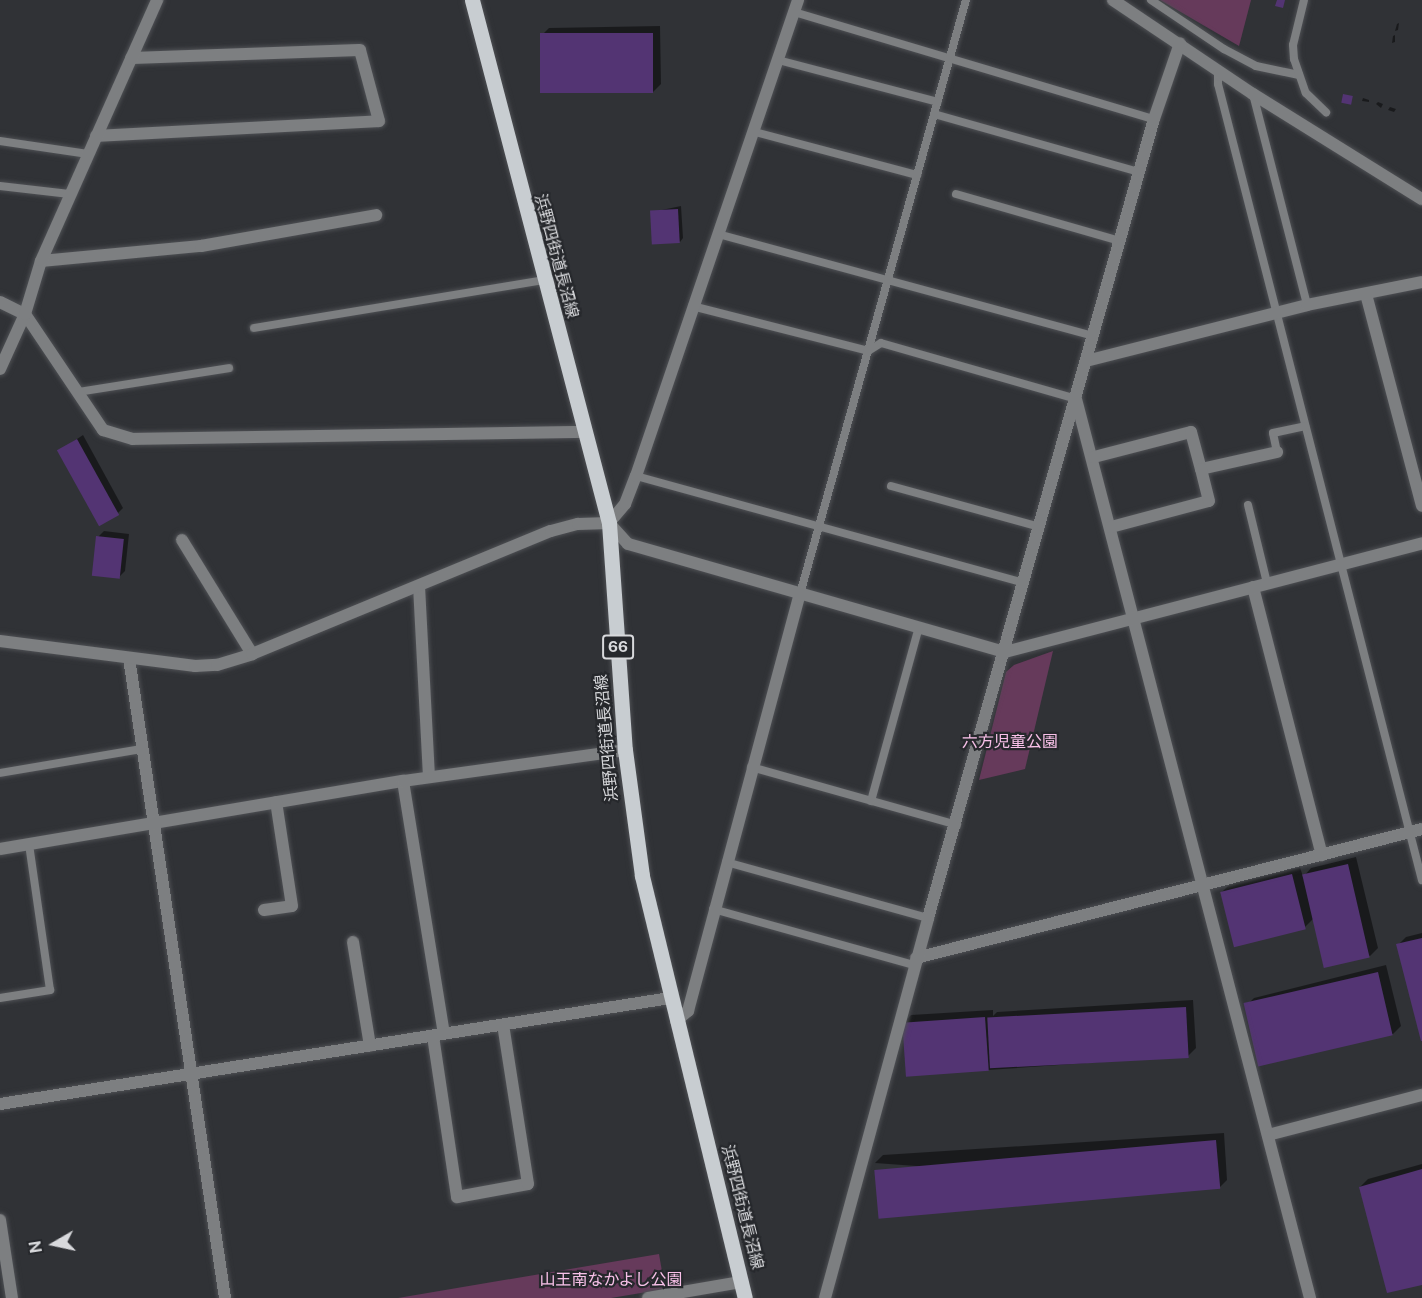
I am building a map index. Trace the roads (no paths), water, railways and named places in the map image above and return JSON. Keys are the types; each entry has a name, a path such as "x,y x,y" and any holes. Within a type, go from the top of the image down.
{"main road":[{"name":"浜野四街道長沼線","path":"472,0 609,523 625,750 642,876 745,1298"}],"street":[{"path":"0,369 26,314 41,261 157,0"},
{"path":"1113,0 1253,94 1422,199"},
{"path":"0,641 195,666 217,665 252,654 565,526 609,523 625,504 636,476 796,6"},
{"path":"825,1298 915,961 957,825 1154,119 1179,43"},
{"path":"96,136 379,122 360,50 131,58"},
{"path":"41,261 201,246 376,215"},
{"path":"1086,361 1307,305 1422,282"},
{"path":"1366,294 1422,506"},
{"path":"0,302 26,314 102,430 133,439 584,432"},
{"path":"1076,399 1094,457 1310,1298"},
{"path":"1094,457 1191,432 1209,501 1111,527"},
{"path":"1201,469 1277,452"},
{"path":"609,523 628,544 1005,652 1422,543"},
{"path":"182,540 252,654"},
{"path":"419,586 429,777"},
{"path":"1253,587 1322,855"},
{"path":"676,1021 688,1011 751,767 800,594"},
{"path":"129,658 194,1076 225,1298"},
{"path":"0,849 276,801 625,750"},
{"path":"403,781 439,1035 457,1197 528,1184 503,1025"},
{"path":"264,910 292,906 276,801"},
{"path":"915,961 1416,831"},
{"path":"353,942 370,1046"},
{"path":"0,1104 194,1076 670,998"},
{"path":"1268,1135 1422,1095"},
{"path":"0,1220 2,1252 12,1298"},
{"path":"648,1298 741,1282"}],"lane":[{"path":"800,594 966,0"},
{"path":"1151,0 1224,49 1256,66 1299,75"},
{"path":"1304,0 1293,45 1299,75 1312,101 1326,112"},
{"path":"796,6 950,58 1154,119"},
{"path":"778,60 938,102"},
{"path":"1218,69 1218,84 1305,426 1416,831 1422,880"},
{"path":"1253,94 1307,305"},
{"path":"934,114 1139,172"},
{"path":"755,132 917,175"},
{"path":"0,141 88,154"},
{"path":"0,186 70,194"},
{"path":"956,194 1120,241"},
{"path":"718,234 1094,336"},
{"path":"254,328 544,280"},
{"path":"692,306 868,351 881,343 1076,399"},
{"path":"78,393 229,368"},
{"path":"1277,452 1273,433 1305,426"},
{"path":"636,476 1024,583"},
{"path":"891,486 1040,527"},
{"path":"1248,505 1267,583"},
{"path":"871,801 919,627"},
{"path":"0,773 142,749"},
{"path":"751,767 957,825"},
{"path":"0,998 50,990 29,844"},
{"path":"726,862 928,918"},
{"path":"713,909 915,961"}],"park label":[{"name":"六方児童公園","path":"1010,742"},
{"name":"山王南なかよし公園","path":"611,1280"}]}
